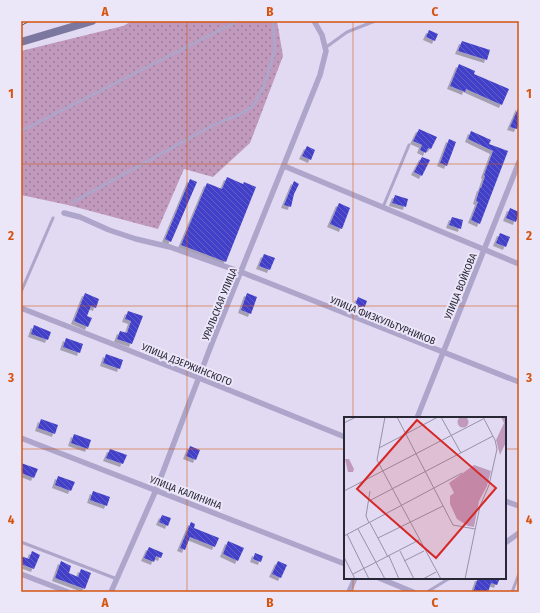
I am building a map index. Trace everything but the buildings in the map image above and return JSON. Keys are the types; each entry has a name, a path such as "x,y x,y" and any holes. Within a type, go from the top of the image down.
{"main road":[{"path":"21,42 92,21"}],"street":[{"name":"УРАЛЬСКАЯ УЛИЦА","path":"111,592 156,490 320,75 326,51 322,35 314,21"},
{"name":"УЛИЦА ВОЙКОВА","path":"417,417 519,162"},
{"path":"284,166 519,264"},
{"name":"УЛИЦА ФИЗКУЛЬТУРНИКОВ","path":"64,213 80,217 109,230 136,239 170,247 241,272 442,353 519,382"},
{"name":"УЛИЦА ДЗЕРЖИНСКОГО","path":"21,308 344,437"},
{"name":"УЛИЦА КАЛИНИНА","path":"21,438 344,564"},
{"path":"506,501 519,506"},
{"path":"506,542 519,533"},
{"path":"21,574 68,592"},
{"path":"349,592 355,579"},
{"path":"381,579 413,592"}],"lane":[{"path":"21,131 238,21"},
{"path":"73,202 206,129 239,115 253,106 264,86 275,49 273,21"},
{"path":"325,48 347,32 375,21"},
{"path":"383,207 408,145"},
{"path":"21,292 53,218"},
{"path":"21,542 117,580"},
{"path":"512,592 519,574"},
{"path":"427,592 448,579"}],"shaded area":[{"path":"132,21 277,21 283,56 250,143 213,177 184,169 158,229 68,205 21,195 21,51 123,26"}],"railway":[{"path":"21,24 27,21"}]}
